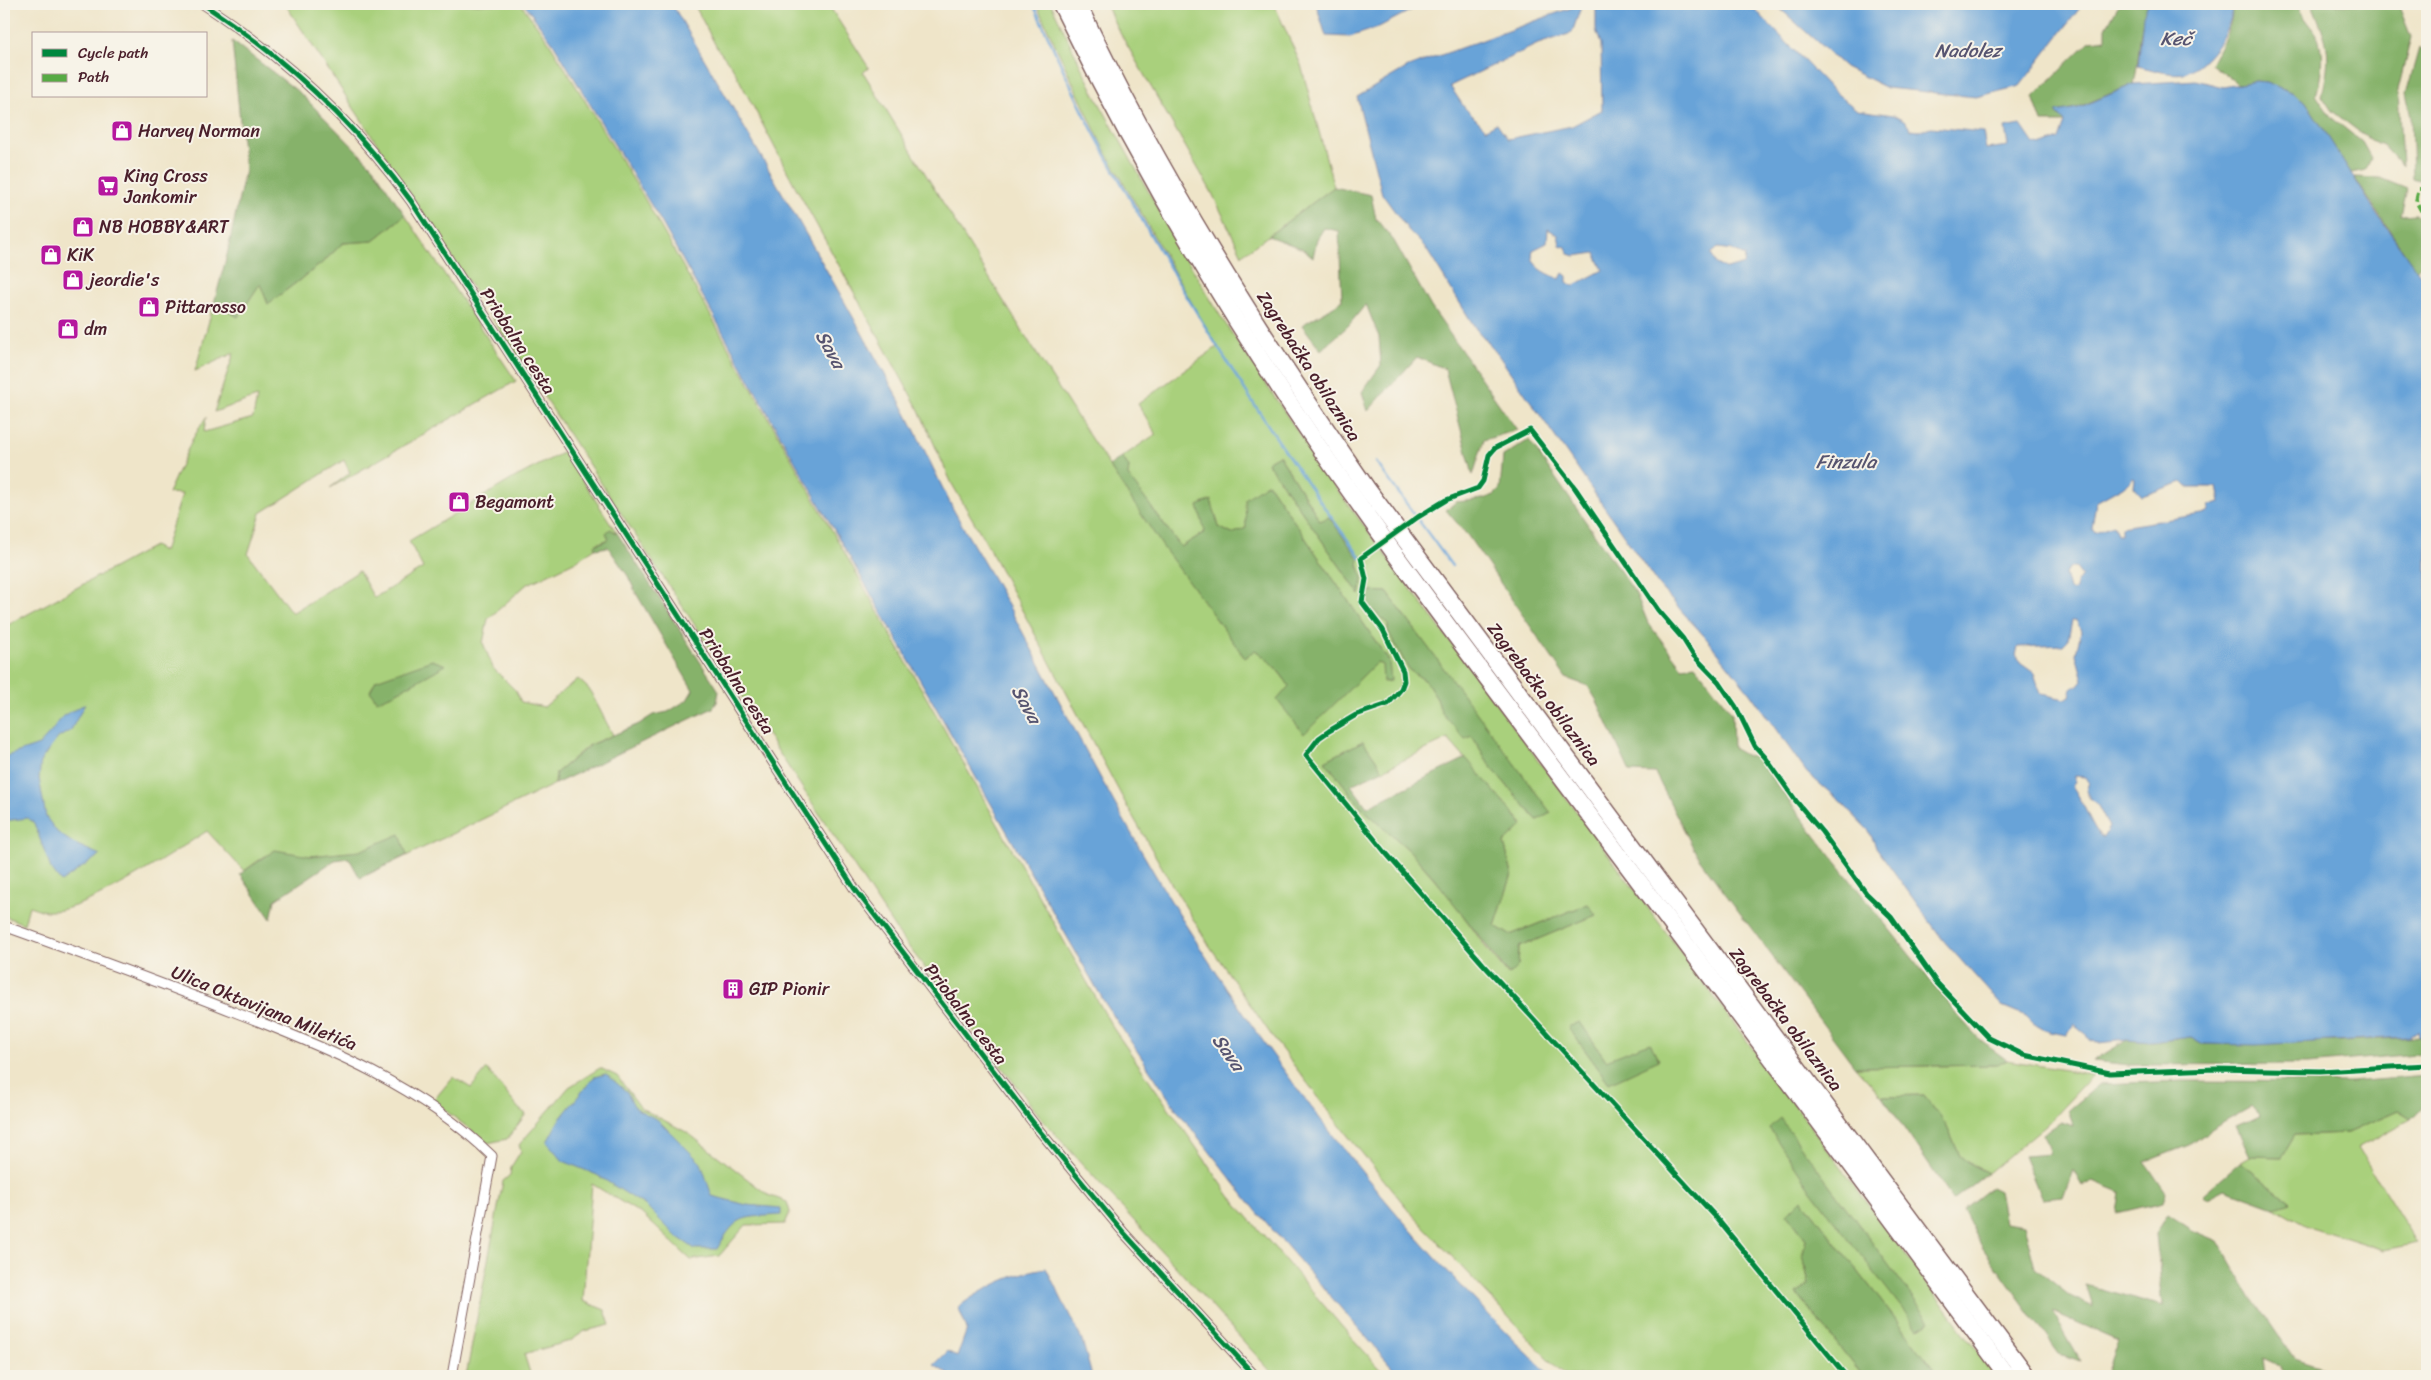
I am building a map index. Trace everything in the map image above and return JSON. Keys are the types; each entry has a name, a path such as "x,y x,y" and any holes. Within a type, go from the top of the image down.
{"highway":[{"name":"Zagrebačka obilaznica","path":"1061,4 1102,88 1166,204 1228,308 1308,431 1453,631 2008,1376"},
{"name":"Zagrebačka obilaznica","path":"1078,4 1137,121 1177,193 1240,298 1368,490 2027,1376"}],"street":[{"name":"Priobalna cesta","path":"203,4 274,54 345,121 383,162 411,201 854,888 1044,1137 1124,1233 1255,1376"},
{"name":"Ulica Oktavijana Miletića","path":"4,926 157,981 341,1055 416,1098 476,1140 492,1156 452,1376"}],"green space":[{"path":"285,4 521,4 549,42 642,194 1113,1028 1230,1196 1387,1376 1275,1376 1046,1124 898,933"},
{"path":"694,4 828,4 869,68 863,72 1046,369 1143,515 1245,657 1255,650 1270,661 1290,686 1358,681 1377,662 1382,665 1389,661 1268,483 1246,528 1232,534 1219,527 1211,500 1205,532 1181,547 1127,476 1129,467 1122,457 1156,434 1138,404 1217,347 1101,143 1036,4 1051,4 1096,97 1176,241 1221,317 1330,480 1996,1376 1939,1376 1802,1199 1787,1214 1806,1239 1803,1254 1809,1285 1797,1294 1863,1376 1567,1376 1550,1361 1412,1214 1348,1136 1276,1042 1209,945 1128,808 984,539 952,484 919,410 794,184 733,68 717,48","holes":["1279,455 1321,522 1329,517 1358,564 1362,585 1360,595 1267,462","1367,592 1387,592 1550,813 1537,820 1491,767 1472,736 1441,712 1437,698 1426,681 1409,670 1388,631 1388,623 1368,606","1448,739 1523,824 1504,843 1512,874 1495,926 1510,935 1588,904 1596,915 1519,947 1518,966 1508,975 1450,897 1410,851 1363,809 1325,761 1363,741 1383,770","1580,1023 1606,1060 1609,1083 1569,1028","1780,1119 1929,1321 1918,1329"]},
{"path":"1106,4 1274,4 1301,65 1334,187 1242,255 1211,191 1116,26"},
{"path":"2119,4 2148,4 2142,23 2134,84 2076,108 2056,112 2065,122 2042,122 2033,97 2090,41 2106,39 2106,28"},
{"path":"2230,4 2297,4 2315,31 2321,47 2321,68 2316,95 2332,118 2362,142 2371,158 2366,170 2351,173 2306,102 2293,93 2266,82 2256,81 2238,84 2211,64 2229,26 2232,11"},
{"path":"2312,4 2398,4 2411,37 2398,90 2402,166 2383,145 2370,140 2332,111 2322,96 2328,58 2325,40"},
{"path":"232,41 300,93 373,167 405,215 373,241 343,243 322,263 268,304 260,284 238,317 214,303 227,255 245,170"},
{"path":"2419,48 2427,56 2427,183 2413,178 2411,116 2406,94"},
{"path":"2354,177 2380,178 2407,189 2401,215 2416,214 2427,230 2427,258 2416,270"},
{"path":"1334,187 1371,195 1376,219 1394,241 1431,307 1517,430 1484,440 1473,475 1445,369 1417,357 1368,411 1362,392 1381,365 1379,337 1366,304 1348,326 1321,350 1302,325 1342,301 1339,231 1324,228 1317,239 1313,257 1303,249 1268,236"},
{"path":"405,215 516,381 330,488 350,473 344,460 261,513 248,554 292,613 359,571 374,598 423,568 409,541 514,478 564,452 617,533 610,529 610,539 596,544 595,548 576,561 526,585 488,619 483,643 493,668 516,691 521,702 544,707 578,679 589,689 613,735 589,745 556,773 555,784 367,875 351,852 310,856 265,856 244,871 207,831 153,866 86,901 67,908 51,911 29,906 24,924 4,916 4,627 154,546 164,552 182,494 168,493 192,440 206,417 204,432 253,418 257,397 214,412 234,353 195,371 214,303 238,317 260,283 268,304 322,263 343,243 373,241"},
{"path":"1529,440 1636,594 1648,623 1682,667 1695,665 1732,713 1733,748 1745,755 1756,757 1816,837 1960,1018 1982,1042 2007,1060 1998,1065 1855,1067 1698,857 1655,773 1630,772 1597,701 1588,686 1566,678 1468,536 1446,510 1456,502 1483,499 1494,495 1500,489 1503,456"},
{"path":"1279,455 1320,521 1329,517 1359,559 1358,566 1363,577 1360,595 1267,462"},
{"path":"1122,457 1129,467 1128,476 1181,547 1205,532 1198,506 1211,500 1219,527 1232,534 1246,528 1245,499 1268,483 1389,661 1391,681 1383,682 1382,665 1377,662 1304,734 1277,700 1289,686 1282,675 1255,650 1245,658 1163,547 1109,466"},
{"path":"610,529 617,533 719,691 717,702 713,708 555,784 556,773 590,745 639,724 653,715 668,712 687,700 693,690 628,576 608,547 595,549 595,545 609,539 606,533"},
{"path":"1368,591 1387,592 1551,813 1537,820 1491,767 1472,736 1465,739 1441,712 1437,698 1426,681 1409,670 1388,631 1388,623 1368,606 1365,599"},
{"path":"432,660 446,665 390,696 377,701 370,691 376,680"},
{"path":"1363,741 1383,770 1351,785 1367,807 1466,758 1523,825 1504,843 1512,874 1495,926 1510,935 1588,904 1596,915 1519,947 1518,966 1509,975 1435,879 1410,851 1363,809 1325,761"},
{"path":"400,834 407,855 360,878 349,858 335,860 275,900 271,919 240,874 275,850 310,856 360,851"},
{"path":"1580,1022 1606,1060 1650,1043 1659,1060 1609,1083 1568,1027"},
{"path":"2191,1037 2203,1044 2342,1041 2419,1037 2427,1038 2427,1053 2308,1064 2129,1065 2093,1061 2127,1040 2152,1042"},
{"path":"2007,1060 2093,1075 2047,1124 1988,1173 1970,1164 1960,1156 1946,1125 1924,1095 1882,1096 1855,1067 1997,1065"},
{"path":"600,1068 617,1076 641,1108 688,1133 768,1195 787,1202 790,1212 785,1224 746,1225 719,1256 691,1260 643,1215 592,1184 583,1301 605,1310 610,1325 585,1331 570,1341 524,1354 531,1376 466,1376 503,1181 510,1175 511,1167 521,1151 519,1145 569,1087"},
{"path":"487,1069 519,1109 526,1114 507,1139 488,1143 433,1101 453,1077 471,1088"},
{"path":"2427,1076 2427,1102 2411,1119 2398,1111 2348,1133 2295,1135 2282,1157 2250,1156 2236,1126 2260,1116 2251,1106 2212,1128 2189,1145 2145,1162 2166,1193 2163,1202 2117,1213 2120,1192 2093,1181 2082,1186 2073,1170 2063,1197 2042,1199 2024,1156 2050,1154 2043,1134 2061,1122 2074,1126 2068,1110 2099,1084 2184,1081 2350,1082"},
{"path":"1924,1095 1946,1125 1960,1156 1970,1164 1988,1173 1953,1200 1882,1096"},
{"path":"2398,1111 2411,1119 2358,1148 2417,1243 2384,1250 2308,1226 2272,1206 2290,1202 2240,1162 2250,1156 2282,1157 2295,1135 2348,1133"},
{"path":"1780,1118 1930,1321 1918,1329 1811,1191 1769,1128"},
{"path":"2240,1162 2290,1202 2274,1207 2225,1189 2208,1198 2202,1195"},
{"path":"1991,1187 1999,1191 2005,1222 2024,1225 2035,1268 2070,1296 2093,1307 2086,1285 2163,1306 2156,1234 2168,1214 2192,1230 2218,1241 2240,1279 2294,1358 2349,1376 2286,1376 2280,1367 2263,1359 2265,1376 2105,1376 2118,1340 2053,1312 2081,1361 2059,1354 1982,1247 1963,1209"},
{"path":"1802,1199 1939,1376 1863,1376 1797,1294 1809,1284 1803,1254 1806,1239 1787,1214"}],"water":[{"name":"Sava","path":"524,4 672,4 848,308 905,411 952,507 1002,594 1104,783 1163,888 1204,954 1293,1083 1390,1206 1495,1322 1551,1376 1400,1376 1258,1213 1176,1109 1105,1003 785,444 662,223 553,43"},
{"path":"1316,4 1423,4 1377,28 1350,37 1326,36"},
{"name":"Finzula","path":"1582,4 1572,33 1538,44 1450,86 1464,107 1486,129 1497,123 1508,139 1572,126 1602,110 1601,44 1596,30 1596,8 1603,4 1750,4 1831,89 1857,110 1894,115 1904,120 1911,130 1919,131 1931,127 1983,132 1986,149 2008,146 2005,128 2021,125 2034,144 2043,145 2059,139 2065,122 2056,112 2078,108 2134,84 2196,80 2223,87 2256,81 2266,82 2293,93 2306,102 2377,214 2427,285 2427,1037 2419,1037 2418,1032 2408,1037 2255,1045 2203,1044 2191,1037 2152,1042 2127,1040 2098,1043 2089,1040 2085,1033 2074,1024 2067,1035 2049,1032 2033,1023 2026,1016 2002,1006 1943,940 1876,847 1869,831 1840,801 1807,773 1750,693 1706,638 1659,586 1494,349 1476,329 1425,247 1409,231 1382,194 1357,97 1408,67","holes":["1548,229 1558,235 1560,245 1566,247 1569,254 1575,256 1595,253 1603,270 1573,286 1567,282 1567,276 1563,273 1560,279 1550,275 1536,265 1532,256 1533,250 1547,243","1718,248 1732,250 1745,256 1744,264 1727,269 1716,264 1711,254","2133,478 2135,479 2134,487 2142,496 2182,482 2187,487 2217,487 2220,502 2210,505 2208,513 2121,527 2121,534 2117,534 2113,525 2095,532 2092,528 2096,502 2128,484","2075,567 2082,576 2076,583 2076,589 2072,591 2069,589 2065,574 2069,568","2076,620 2081,631 2076,654 2083,680 2079,685 2072,688 2070,696 2065,699 2041,694 2034,673 2020,663 2016,655 2018,647 2063,645 2068,640 2072,621","2075,776 2086,777 2089,782 2086,791 2090,799 2097,804 2109,827 2103,838 2099,835 2072,786 2075,783"]},
{"name":"Nadolez","path":"1775,4 2083,4 2020,86 1976,97 1887,88 1845,67"},
{"name":"Keč","path":"2148,4 2230,4 2231,12 2225,33 2210,54 2192,69 2184,73 2173,74 2138,66 2143,16"},
{"path":"85,704 71,730 58,738 41,760 39,778 46,817 57,832 73,843 100,855 61,882 51,869 34,823 28,818 4,821 4,757 39,745 63,716"},
{"path":"606,1074 627,1092 635,1108 658,1120 701,1163 712,1196 747,1205 781,1208 781,1215 742,1220 730,1229 717,1249 695,1249 676,1236 646,1206 597,1175 563,1161 547,1142 559,1120 594,1077"},
{"path":"1046,1268 1082,1340 1092,1376 951,1376 934,1365 948,1351 957,1357 967,1329 958,1307 999,1282 1034,1270"}],"waterway":[{"path":"1033,4 1096,137 1188,299 1254,405 1324,508 1361,558"},
{"path":"1376,462 1452,566"}],"marked path":[{"path":"2427,189 2419,189 2416,201 2427,221"}],"cycle path":[{"path":"203,4 262,46 316,93 366,144 389,172 411,201 854,888 1038,1129 1124,1233 1255,1376"},
{"path":"1846,1376 1714,1215 1483,964 1385,852 1306,755 1319,738 1329,731 1356,715 1388,704 1401,689 1404,681 1403,671 1383,630 1362,602 1366,579 1361,558 1418,517 1446,500 1478,488 1483,481 1489,455 1495,448 1530,430 1575,488 1658,610 1683,639 1693,655 1719,682 1736,707 1755,746 1796,801 1822,832 1866,893 1891,917 1936,982 1989,1038 2024,1055 2110,1073 2215,1069 2320,1071 2427,1065"}],"place":[{"name":"Harvey Norman","path":"122,131"},
{"name":"King Cross Jankomir","path":"108,186"},
{"name":"NB HOBBY&ART","path":"83,227"},
{"name":"KiK","path":"51,255"},
{"name":"jeordie's","path":"73,280"},
{"name":"Pittarosso","path":"149,307"},
{"name":"dm","path":"68,329"},
{"name":"Begamont","path":"459,502"},
{"name":"GIP Pionir","path":"733,989"}]}
